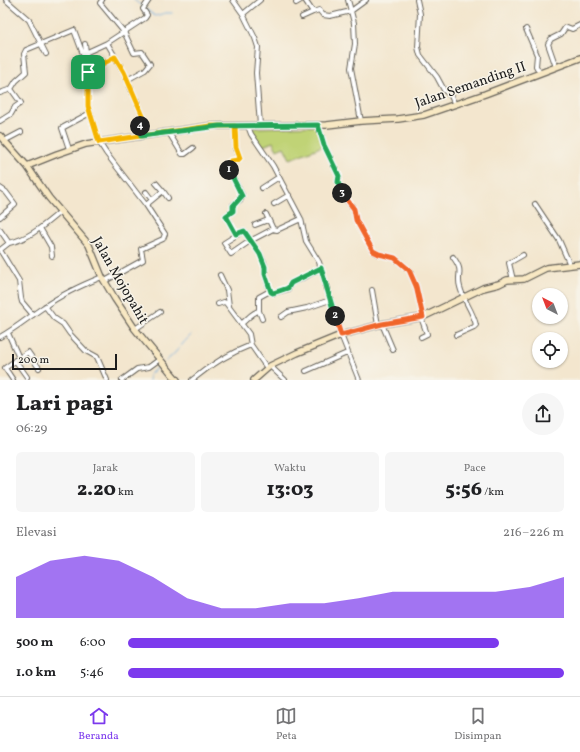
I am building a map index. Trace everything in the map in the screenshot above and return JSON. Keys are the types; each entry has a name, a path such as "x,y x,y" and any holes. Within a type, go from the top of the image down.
{"street":[{"path":"6,0 29,20 46,54"},
{"path":"102,0 100,4 124,32 134,53 142,52 150,64 145,70 127,80"},
{"path":"0,93 11,89 16,81 26,72 24,51 74,30 83,54 107,43 146,17 147,15 144,7 149,0"},
{"path":"233,0 243,14 258,47 256,73 260,125"},
{"path":"243,14 260,0"},
{"path":"296,3 301,0"},
{"path":"304,0 313,12"},
{"path":"348,0 354,23 355,44 351,68 361,121"},
{"path":"302,17 319,10 322,15 327,16 351,11 366,0"},
{"path":"417,0 420,14 419,52 437,77 444,90 451,96 455,105"},
{"path":"556,67 548,44 549,41 561,34 565,28 567,27 572,29 580,25"},
{"path":"526,29 537,55 536,66 540,73"},
{"path":"107,43 127,80 143,116 140,125 141,136"},
{"path":"0,337 8,333 45,306 72,290 104,279 143,260 140,249 153,244 164,237 165,234 146,205 99,142 90,113 88,100 88,72 85,44"},
{"path":"88,72 115,57"},
{"name":"Jalan Semanding II","path":"27,166 69,149 86,144 210,126 318,125 414,117 455,105 580,58"},
{"path":"0,121 12,113 15,107 21,103 11,89"},
{"path":"69,149 62,128 90,113"},
{"path":"318,125 324,145 339,176 338,186 343,196 354,209 356,220 370,246 374,252 395,258 409,270 416,286 427,334 421,337"},
{"path":"235,126 236,147 239,159 231,161 228,164 242,196 233,206 233,211 226,216 236,234"},
{"path":"248,126 251,134 271,162 301,219 307,243 317,257 347,353 359,380"},
{"path":"2,139 21,132"},
{"path":"169,132 182,154 193,148"},
{"name":"Jalan Mojopahit","path":"2,139 27,166 60,212 91,248 104,279 135,329 177,380"},
{"path":"262,188 279,177"},
{"path":"156,183 168,198"},
{"path":"0,188 6,192 15,204 0,217"},
{"path":"146,205 163,191"},
{"path":"146,192 152,200"},
{"path":"274,204 289,195"},
{"path":"535,204 559,240 570,265"},
{"path":"33,315 22,302 20,282 0,249 9,243 26,237 60,212"},
{"path":"266,214 273,230"},
{"path":"270,291 265,274 264,262 260,254 250,241 244,231 236,234 224,242 231,253 250,241 273,230 279,230 301,219"},
{"path":"255,225 268,220"},
{"path":"40,228 51,247 52,256"},
{"path":"0,230 9,243"},
{"path":"513,280 509,263 523,255"},
{"path":"453,257 460,268 459,282 476,325 474,328 456,335"},
{"path":"254,380 268,367 341,335 380,324 422,317 483,288 508,280 524,279 546,268 580,264"},
{"path":"262,319 259,311 259,296 270,291 273,293 288,288 291,283 321,268"},
{"path":"220,275 227,290 230,309"},
{"path":"372,290 380,324 391,343 393,350"},
{"path":"281,316 288,312 307,308 330,300"},
{"path":"218,304 224,302 249,334 251,345 268,367 285,380"},
{"path":"45,306 54,318 63,324 86,351 97,357 107,380"},
{"path":"241,324 253,313 259,311"},
{"path":"135,329 160,312"},
{"path":"8,333 17,359 27,377"},
{"path":"192,380 207,368 239,349 251,345"},
{"path":"13,380 5,368 28,352 39,368"},
{"path":"306,371 347,353"},
{"path":"123,380 137,369 152,365 160,359"}],"green space":[{"path":"317,126 323,146 290,159 284,147 277,150 273,142 261,147 252,135 251,131 254,128"}],"waterway":[{"path":"134,0 143,7"},
{"path":"146,9 155,16 165,13 172,13"},
{"path":"166,361 191,335"},
{"path":"149,380 149,375 161,364"}],"route":[{"path":"88,72 88,106 99,142 169,132 210,126 219,126 235,126 236,147 240,157 238,160 228,162 228,164 231,174 242,196 241,199 233,206 233,211 226,216 236,234 244,231 260,254 264,262 265,274 272,293 288,288 291,283 321,268 341,335 382,324 423,317 416,286 409,270 395,258 374,252 370,246 356,220 354,209 343,196 338,186 339,176 324,145 318,125 210,126 141,136 140,125 143,116 124,72 115,57 88,72"}]}
